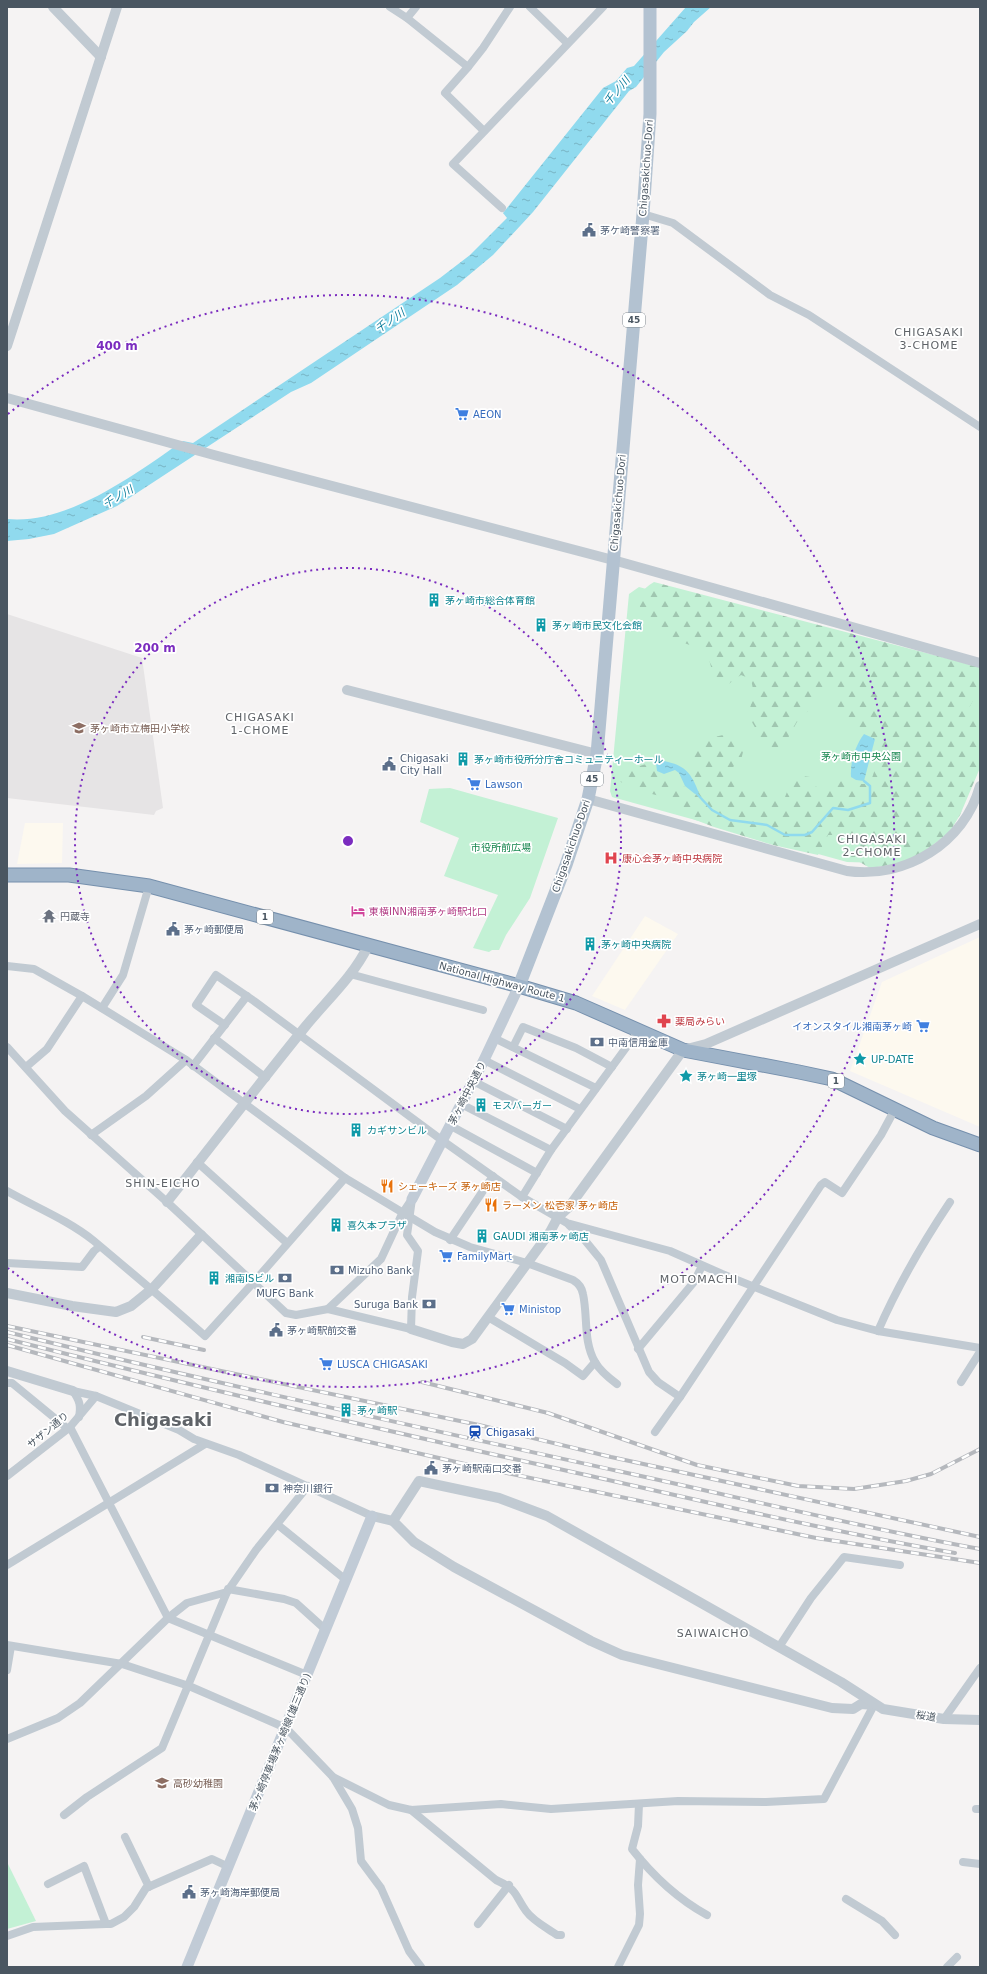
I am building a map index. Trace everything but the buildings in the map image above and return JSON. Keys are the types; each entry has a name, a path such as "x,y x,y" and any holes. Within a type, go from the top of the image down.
{"highway":[{"name":"National Highway Route 1","path":"7,875 69,875 149,886 519,986 576,1003 682,1050 832,1079 933,1128 980,1145"}],"main road":[{"name":"Chigasakichuo-Dori","path":"519,986 566,865 588,799 596,754 643,214 650,114 650,7"},
{"name":"茅ヶ崎中央通り","path":"412,1199 462,1104 519,986"},
{"name":"茅ヶ崎停車場茅ヶ崎線(雄三通り)","path":"187,1967 372,1516"}],"street":[{"path":"53,7 101,57"},
{"path":"7,346 117,7"},
{"path":"390,7 407,18 468,67"},
{"path":"407,18 416,7"},
{"path":"484,131 445,93 483,48 510,7"},
{"path":"530,7 567,43"},
{"path":"502,208 453,164 603,7"},
{"path":"643,214 673,223 770,295 809,315 980,427"},
{"path":"7,398 214,455 613,560 980,663"},
{"path":"347,690 596,754"},
{"path":"588,799 847,871 863,873 893,869 918,858 948,841 967,818 973,808 980,786"},
{"path":"102,1008 123,975 149,886"},
{"path":"7,1047 65,1111 286,1313 296,1315 328,1309 411,1329 463,1344 472,1339 527,1263 563,1220 569,1206 682,1050 706,1044 980,924"},
{"path":"166,1202 266,1078 298,1035 350,974 362,958 368,946"},
{"path":"7,966 34,969 102,1008 186,1060 345,1178 450,1240 527,1263 573,1280 579,1284 583,1294 585,1324 589,1348 601,1371 617,1384"},
{"path":"350,974 483,1010"},
{"path":"225,1025 196,1005 216,975 247,996 443,1141 522,1197 563,1220 611,1236 670,1251 702,1266 836,1320 878,1331 980,1348"},
{"path":"26,1067 47,1049 82,996"},
{"path":"193,1066 247,996"},
{"path":"513,1047 523,1027 576,1048 612,1067"},
{"path":"522,1197 551,1150 639,1030"},
{"path":"214,1038 266,1078"},
{"path":"494,1038 596,1088"},
{"path":"92,1135 146,1096 186,1060"},
{"path":"484,1060 580,1109"},
{"path":"473,1081 567,1129"},
{"path":"462,1104 551,1150"},
{"path":"655,1432 754,1287 821,1185 825,1182 842,1193 881,1135 895,1109"},
{"path":"450,1126 537,1174"},
{"path":"197,1162 287,1243"},
{"path":"450,1240 493,1176"},
{"path":"7,1191 94,1241 99,1247 152,1289 205,1336 345,1178"},
{"path":"328,1309 381,1259 406,1215 412,1199"},
{"path":"878,1331 908,1268 950,1202"},
{"path":"406,1215 407,1235 418,1251 412,1297 411,1329"},
{"path":"563,1220 583,1238 601,1260 649,1372 658,1382 680,1397"},
{"path":"7,1293 72,1306 116,1312 131,1306 152,1289 201,1235"},
{"path":"7,1262 82,1267 94,1251 99,1247"},
{"path":"638,1349 694,1282 702,1266"},
{"path":"488,1317 565,1363 583,1376 595,1362"},
{"path":"962,1382 980,1352"},
{"path":"7,1371 43,1383 96,1396 179,1430 205,1444 239,1455 372,1516 393,1522 414,1542 454,1567 592,1641 622,1655 832,1708 853,1709 861,1704 874,1705"},
{"path":"7,1383 12,1383 69,1428 168,1618 209,1636 308,1675"},
{"name":"サザン通り","path":"7,1476 69,1428 79,1418 81,1406 79,1399 73,1391"},
{"path":"79,1418 96,1396"},
{"path":"7,1565 205,1444"},
{"path":"393,1522 419,1481 506,1500 547,1516 841,1682 874,1705"},
{"path":"64,1815 87,1797 162,1748 228,1591 256,1550 278,1525 308,1486"},
{"path":"278,1525 346,1580"},
{"path":"779,1647 811,1598 844,1557 900,1565"},
{"path":"7,1739 58,1718 80,1703 168,1618 187,1603 228,1591 284,1599 296,1603 326,1630"},
{"path":"7,1670 9,1645 122,1664 189,1686 286,1728 334,1777 357,1820 361,1861 385,1897 410,1951 421,1967"},
{"path":"944,1719 980,1668"},
{"path":"334,1777 389,1805 412,1810 501,1804 551,1809 678,1801 766,1802 824,1799 874,1705"},
{"name":"桜道","path":"874,1705 883,1709 944,1719 980,1720"},
{"path":"639,1804 638,1826 632,1849 673,1893 707,1915"},
{"path":"412,1810 496,1880 508,1885 516,1892 530,1915 557,1935 561,1935"},
{"path":"125,1837 149,1887"},
{"path":"7,1936 33,1927 111,1924 124,1917 134,1907 146,1888 212,1859 229,1867"},
{"path":"618,1967 639,1925 638,1885 640,1859"},
{"path":"963,1862 980,1864"},
{"path":"48,1884 84,1866 106,1924"},
{"path":"478,1924 508,1885"},
{"path":"846,1899 882,1921 895,1935"},
{"path":"947,1967 957,1957"}],"shaded area":[{"name":"茅ヶ崎市立梅田小学校","path":"7,614 142,658 163,808 156,811 154,815 7,798"},
{"path":"25,823 63,823 62,863 17,864"},
{"path":"645,916 678,934 625,1010 592,996"},
{"name":"イオンスタイル湘南茅ヶ崎","path":"980,937 980,1127 850,1071 882,982"}],"green space":[{"name":"茅ヶ崎市中央公園","path":"654,582 980,667 980,695 976,695 969,708 980,727 980,768 960,815 949,833 926,850 904,863 870,868 851,857 853,847 843,835 828,835 818,855 773,845 693,819 664,797 636,790 617,780 627,770 646,764 661,772 676,784 691,789 692,758 702,740 723,735 741,741 744,748 741,760 733,767 730,773 741,787 764,789 783,802 787,792 785,780 794,775 810,777 821,794 841,781 854,784 870,784 876,766 875,744 846,725 841,720 838,713 837,704 838,693 825,682 817,702 797,722 788,738 777,748 762,745 757,731 748,715 754,694 751,679 741,675 723,688 713,682 712,669 709,659 705,653 700,649 667,635 656,626 640,609 642,593 646,587"},
{"name":"茅ヶ崎市中央公園","path":"639,587 980,679 980,752 882,863 847,862 612,797 610,791 629,594"},
{"name":"市役所前広場","path":"450,788 558,818 530,898 506,935 499,950 492,950 489,952 473,948 498,895 444,876 459,838 420,822 429,789"},
{"path":"7,1862 36,1921 7,1929"}],"water":[{"name":"千ノ川","path":"686,7 711,7 664,52 636,87 629,91 533,212 493,255 457,285 311,383 291,392 117,506 54,534 29,539 7,541 7,519 30,519 53,514 77,506 122,482 183,441 193,443 440,278 470,255 507,218 503,213 603,88 616,81 627,68 634,66"},
{"path":"864,734 875,739 864,781 856,780 851,777 851,766 858,744"},
{"path":"660,760 675,764 685,770 689,774 699,793 695,794 685,786 679,773 675,770 664,774 657,771 656,763"}],"waterway":[{"path":"697,794 712,810 730,820 767,825 785,835 805,835 812,832 833,808 848,810 870,803 870,786 864,781"}],"railway":[{"path":"7,1326 479,1425 611,1457 980,1537"},
{"path":"7,1332 159,1368 843,1522 980,1549"},
{"path":"143,1337 204,1350"},
{"path":"7,1339 434,1441 718,1505 955,1553"},
{"path":"7,1345 283,1422 469,1465 816,1538 980,1563"},
{"path":"422,1382 548,1413 697,1465 798,1486 854,1489 906,1481 931,1474 980,1449"}],"place":[{"name":"茅ケ崎警察署","path":"589,230"},
{"name":"AEON","path":"462,414"},
{"name":"茅ヶ崎市総合体育館","path":"434,600"},
{"name":"茅ヶ崎市民文化会館","path":"541,625"},
{"name":"茅ヶ崎市立梅田小学校","path":"79,728"},
{"name":"茅ヶ崎市役所分庁舎コミュニティーホール","path":"463,759"},
{"name":"Chigasaki City Hall","path":"389,764"},
{"name":"Lawson","path":"474,784"},
{"name":"康心会茅ヶ崎中央病院","path":"611,858"},
{"name":"東横INN湘南茅ヶ崎駅北口","path":"358,911"},
{"name":"円蔵寺","path":"49,916"},
{"name":"茅ヶ崎郵便局","path":"173,929"},
{"name":"茅ヶ崎中央病院","path":"590,944"},
{"name":"薬局みらい","path":"664,1021"},
{"name":"イオンスタイル湘南茅ヶ崎","path":"923,1026"},
{"name":"中南信用金庫","path":"597,1042"},
{"name":"UP-DATE","path":"860,1059"},
{"name":"茅ヶ崎一里塚","path":"686,1076"},
{"name":"モスバーガー","path":"481,1105"},
{"name":"カギサンビル","path":"356,1130"},
{"name":"シェーキーズ 茅ヶ崎店","path":"387,1186"},
{"name":"ラーメン 松壱家 茅ヶ崎店","path":"491,1205"},
{"name":"喜久本プラザ","path":"336,1225"},
{"name":"GAUDI 湘南茅ヶ崎店","path":"482,1236"},
{"name":"FamilyMart","path":"446,1256"},
{"name":"Mizuho Bank","path":"337,1270"},
{"name":"湘南ISビル","path":"214,1278"},
{"name":"MUFG Bank","path":"285,1278"},
{"name":"Suruga Bank","path":"429,1304"},
{"name":"Ministop","path":"508,1309"},
{"name":"茅ヶ崎駅前交番","path":"276,1330"},
{"name":"LUSCA CHIGASAKI","path":"326,1364"},
{"name":"茅ヶ崎駅","path":"346,1410"},
{"name":"Chigasaki","path":"475,1432"},
{"name":"茅ヶ崎駅南口交番","path":"431,1468"},
{"name":"神奈川銀行","path":"272,1488"},
{"name":"高砂幼稚園","path":"162,1783"},
{"name":"茅ヶ崎海岸郵便局","path":"189,1892"}],"district":[{"name":"CHIGASAKI 3-CHOME","path":"929,338"},
{"name":"CHIGASAKI 1-CHOME","path":"260,723"},
{"name":"CHIGASAKI 2-CHOME","path":"872,845"},
{"name":"SHIN-EICHO","path":"163,1183"},
{"name":"MOTOMACHI","path":"699,1279"},
{"name":"Chigasaki","path":"163,1419"},
{"name":"SAIWAICHO","path":"713,1633"}]}
